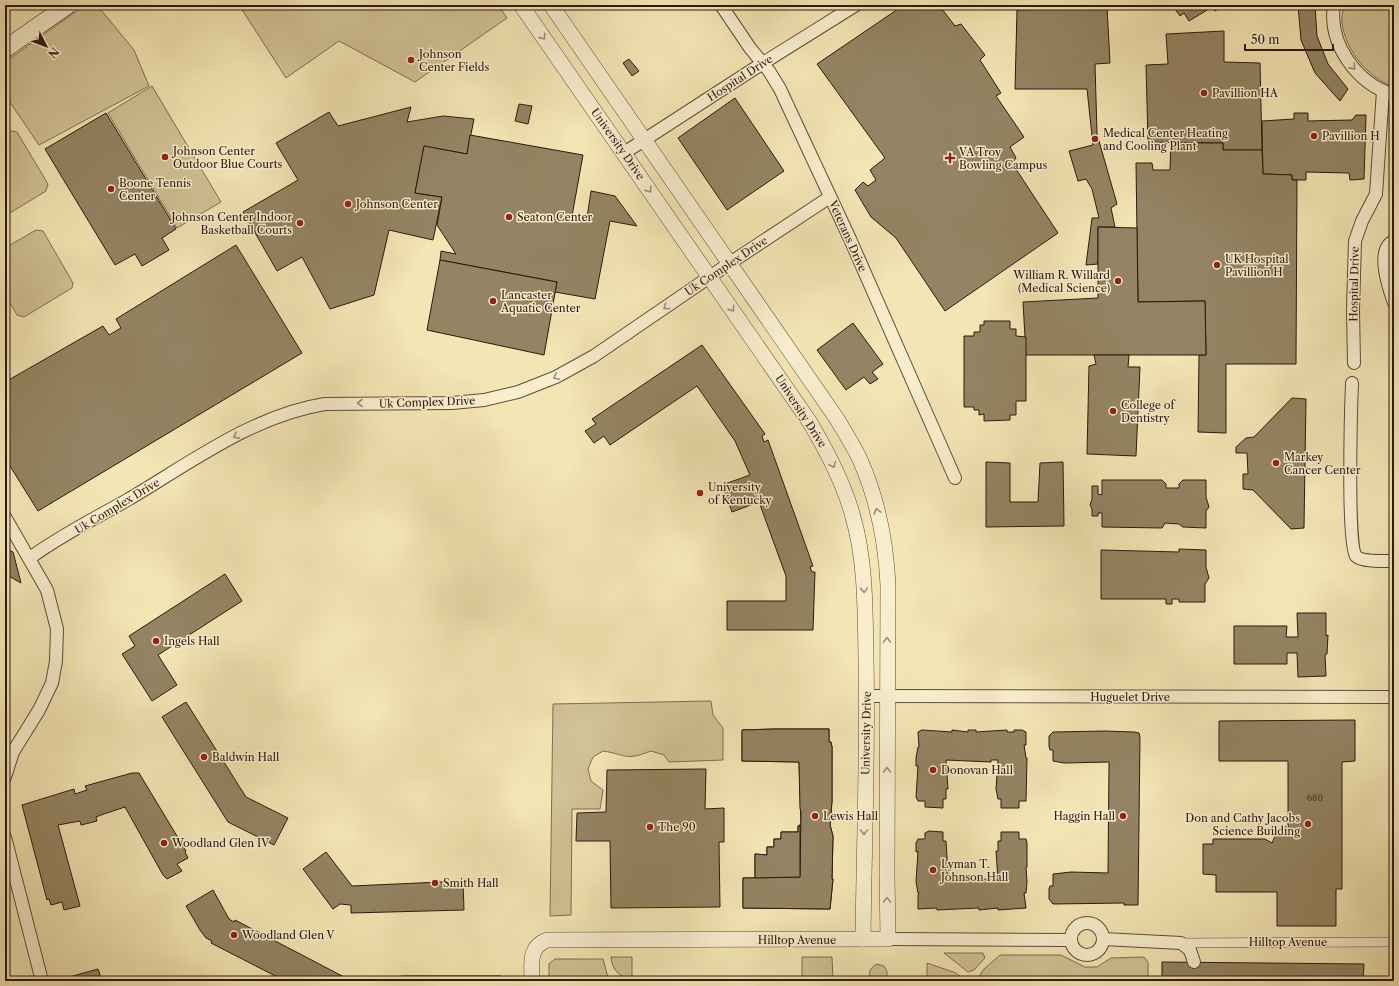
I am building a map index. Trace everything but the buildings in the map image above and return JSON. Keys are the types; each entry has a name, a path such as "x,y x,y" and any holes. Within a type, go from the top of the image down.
{"main road":[{"path":"5,49 68,5"}],"street":[{"name":"University Drive","path":"521,5 823,444 835,470 853,517 863,562 867,696 864,939"},
{"name":"University Drive","path":"551,5 838,419 861,461 879,516 886,557 888,585 888,939"},
{"name":"Veterans Drive","path":"721,5 779,87 830,197 955,478"},
{"name":"Hospital Drive","path":"624,153 856,5"},
{"name":"Hospital Drive","path":"1334,5 1334,30 1343,54 1362,76 1388,93 1376,194 1362,221 1355,241 1353,310 1354,362"},
{"name":"Uk Complex Drive","path":"30,558 220,445 268,421 307,407 325,404 452,403 484,400 518,392 556,377 594,356 709,277 830,197"},
{"path":"1394,241 1387,248 1384,260 1388,284 1394,303"},
{"path":"1352,383 1351,522 1353,551 1356,556 1362,560 1394,561"},
{"path":"5,517 48,590 57,629 56,661 52,683 39,710 13,752 5,777"},
{"name":"Huguelet Drive","path":"867,696 1394,697"},
{"path":"5,837 42,981"},
{"path":"1086,922 1096,925 1102,934 1103,939 1096,952 1087,955 1074,949 1070,940 1073,930 1081,923 1086,922"},
{"path":"1103,939 1181,942 1190,950 1194,962"},
{"name":"Hilltop Avenue","path":"532,981 532,955 537,946 547,940 1070,940"},
{"name":"Hilltop Avenue","path":"1181,942 1394,942"}],"shaded area":[{"path":"85,5 97,5 134,50 149,86 39,145 5,95 5,62"},
{"name":"Johnson Center Fields","path":"239,5 498,5 507,18 415,82 339,41 286,78"},
{"path":"1344,5 1394,5 1394,87 1375,77 1359,62 1353,53 1344,33 1342,23"},
{"name":"Johnson Center Outdoor Blue Courts","path":"152,86 221,202 177,228 108,113"},
{"path":"12,131 17,132 48,184 46,191 5,216 5,135"},
{"path":"36,230 43,231 73,283 72,288 24,317 17,315 5,294 5,248"},
{"path":"711,701 713,715 723,728 723,760 669,762 664,755 651,751 636,756 627,756 603,751 593,757 588,769 591,781 603,790 600,809 572,809 571,915 550,916 553,704"},
{"path":"944,953 983,953 985,958 974,970 968,972"},
{"path":"1000,955 1061,955 1085,967 1097,967 1111,958 1144,957 1148,962 1148,981 980,981 978,978 984,969"},
{"path":"611,957 632,957 632,979 623,977 617,972 613,966"},
{"path":"802,957 832,957 833,981 802,981"},
{"path":"555,959 603,959 609,981 549,981 549,964"},
{"path":"927,963 956,973 961,977 961,981 927,981"},
{"path":"876,964 884,966 887,971 887,981 869,981 870,970"}],"place":[{"name":"Johnson Center Fields","path":"411,60"},
{"name":"Pavillion HA","path":"1204,93"},
{"name":"Pavillion H","path":"1314,136"},
{"name":"Medical Center Heating and Cooling Plant","path":"1095,139"},
{"name":"Johnson Center Outdoor Blue Courts","path":"165,157"},
{"name":"VA Troy Bowling Campus","path":"950,158"},
{"name":"Boone Tennis Center","path":"111,189"},
{"name":"Johnson Center","path":"348,204"},
{"name":"Seaton Center","path":"509,217"},
{"name":"Johnson Center Indoor Basketball Courts","path":"300,223"},
{"name":"UK Hospital Pavillion H","path":"1217,265"},
{"name":"William R. Willard (Medical Science)","path":"1118,281"},
{"name":"Lancaster Aquatic Center","path":"493,301"},
{"name":"College of Dentistry","path":"1113,411"},
{"name":"Markey Cancer Center","path":"1276,463"},
{"name":"University of Kentucky","path":"700,493"},
{"name":"Ingels Hall","path":"156,641"},
{"name":"Baldwin Hall","path":"204,757"},
{"name":"Donovan Hall","path":"933,770"},
{"name":"Lewis Hall","path":"815,816"},
{"name":"Haggin Hall","path":"1123,816"},
{"name":"Don and Cathy Jacobs Science Building","path":"1308,824"},
{"name":"The 90","path":"650,827"},
{"name":"Woodland Glen IV","path":"164,843"},
{"name":"Lyman T. Johnson Hall","path":"933,870"},
{"name":"Smith Hall","path":"435,883"},
{"name":"Woodland Glen V","path":"234,935"}]}
